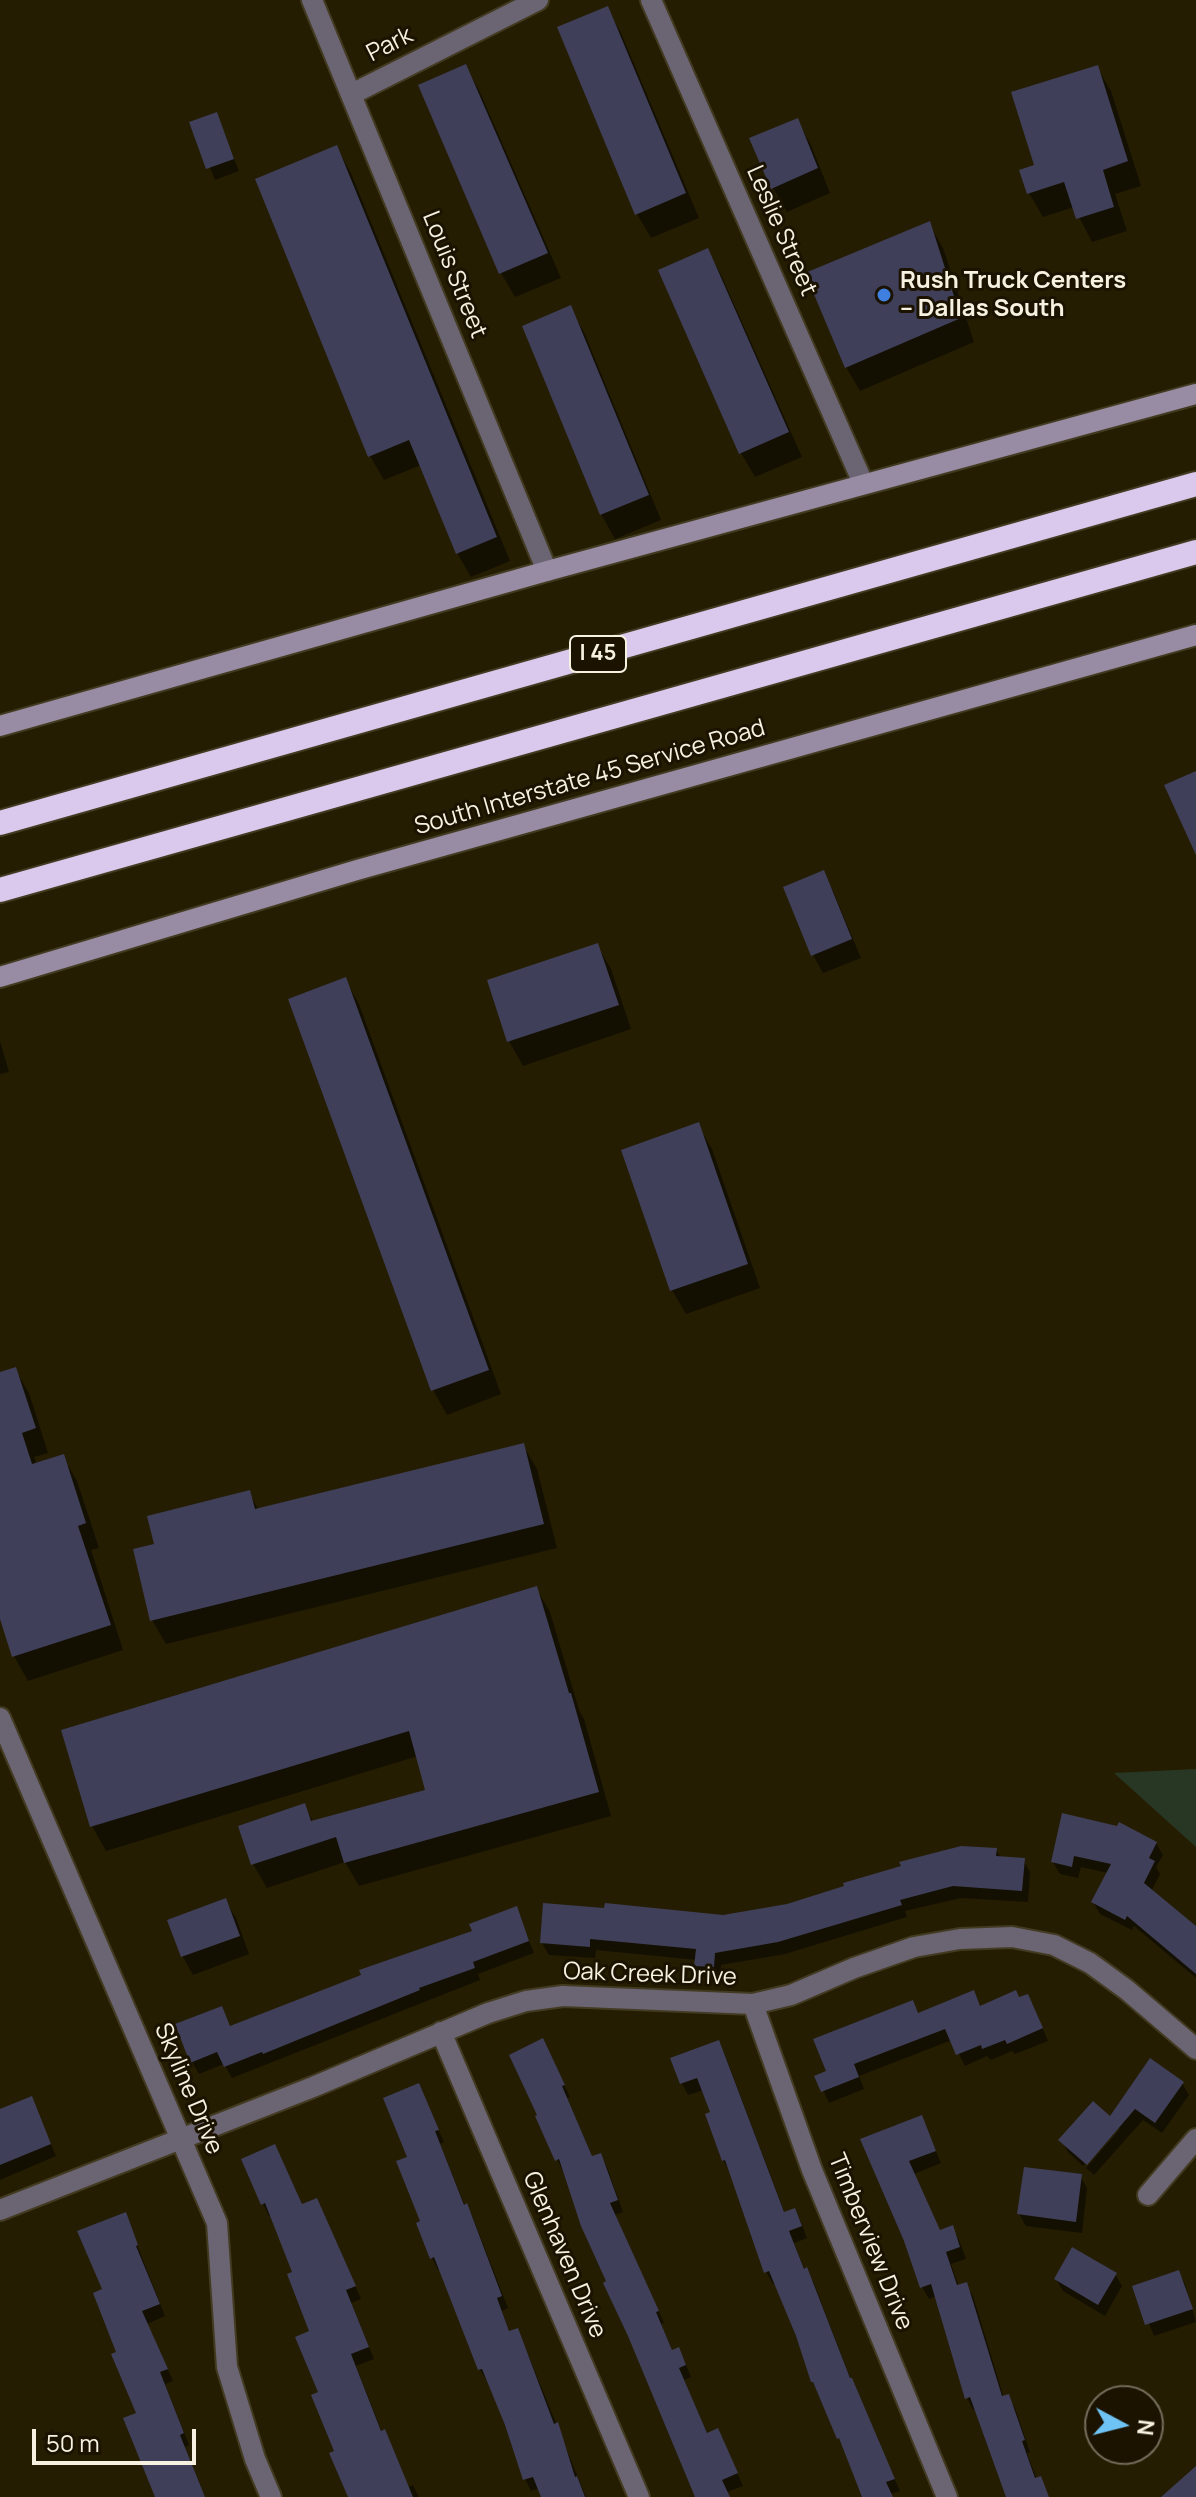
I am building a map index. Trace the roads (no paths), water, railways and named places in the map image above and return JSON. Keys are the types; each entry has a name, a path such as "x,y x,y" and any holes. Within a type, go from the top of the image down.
{"highway":[{"name":"I 45","path":"0,823 1196,484"},
{"path":"0,890 1196,552"}],"main road":[{"path":"0,726 863,483 1196,394"},
{"name":"South Interstate 45 Service Road","path":"0,977 357,870 1196,635"}],"street":[{"name":"Louis Street","path":"312,0 547,571"},
{"name":"Park","path":"352,94 538,0"},
{"name":"Leslie Street","path":"651,0 863,483"},
{"name":"Skyline Drive","path":"0,1718 217,2223 227,2367 255,2459 271,2497"},
{"name":"Oak Creek Drive","path":"0,2210 441,2032 526,2001 563,1996 753,2004 791,1995 914,1947 960,1939 1012,1937 1054,1945 1090,1963 1127,1990 1196,2049"},
{"name":"Timberview Drive","path":"753,2004 812,2170 947,2497"},
{"name":"Glenhaven Drive","path":"441,2032 639,2497"},
{"path":"1148,2195 1196,2139"}],"place":[{"name":"Rush Truck Centers – Dallas South","path":"884,295"}]}
